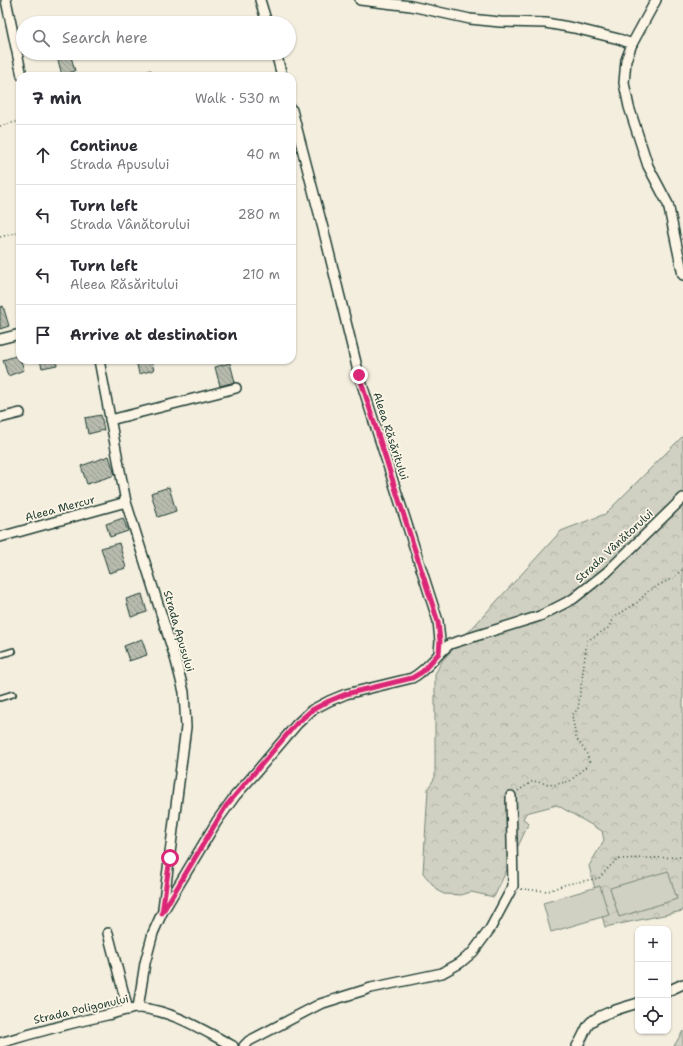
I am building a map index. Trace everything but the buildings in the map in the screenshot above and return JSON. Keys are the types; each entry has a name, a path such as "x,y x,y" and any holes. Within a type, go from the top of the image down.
{"street":[{"path":"6,0 16,48"},
{"path":"260,0 265,16"},
{"path":"360,0 409,3 470,19 500,22 546,23 574,28 632,44"},
{"path":"656,0 632,44 626,60 624,83 629,107 648,166 668,204 683,275"},
{"path":"19,60 21,72"},
{"path":"278,60 281,72"},
{"name":"Aleea Răsăritului","path":"296,125 359,375 438,622 440,641 439,653"},
{"path":"0,340 16,335"},
{"name":"Strada Apusului","path":"100,364 126,502 176,661 184,692 186,727 162,913"},
{"path":"110,420 236,388"},
{"path":"0,418 20,413"},
{"name":"Strada Vânătorului","path":"138,1008 145,963 153,933 162,913 226,806 296,724 312,710 346,694 412,678 422,672 439,653 450,644 540,616 573,599 607,572 683,498"},
{"name":"Aleea Mercur","path":"0,537 126,502"},
{"path":"244,1046 320,1004 371,988 442,973 460,963 473,952 487,933 513,886 511,796"},
{"path":"108,933 128,1010"},
{"path":"671,990 683,984"},
{"path":"577,1046 590,1023 605,1015 635,1004"},
{"name":"Strada Poligonului","path":"0,1042 55,1026 138,1008 156,1010 174,1017 198,1027 233,1046"}],"lane":[{"path":"0,655 13,651"},
{"path":"0,698 13,694"}],"path":[{"path":"0,126 16,122"},
{"path":"0,237 16,233"},
{"path":"511,796 533,782 552,784 570,781 590,763 586,752 576,738 572,715 578,709 587,641 608,628 613,618 638,602 649,590 673,578 683,569"},
{"path":"513,886 522,889 548,891 567,884 599,878 617,860 683,857"}],"green space":[{"path":"683,436 683,911 605,927 589,866 604,840 602,831 557,805 526,813 523,819 529,823 494,897 471,892 461,895 444,894 438,891 423,873 428,789 435,777 435,674 442,661 561,531 605,514"},
{"path":"668,871 677,899 619,917 610,888"},
{"path":"600,886 609,915 551,932 543,903"},
{"path":"683,1031 683,1046 674,1046"}],"route":[{"path":"170,858 162,913 226,806 296,724 312,710 346,694 412,678 422,672 439,653 440,631 438,622 359,375"}]}
